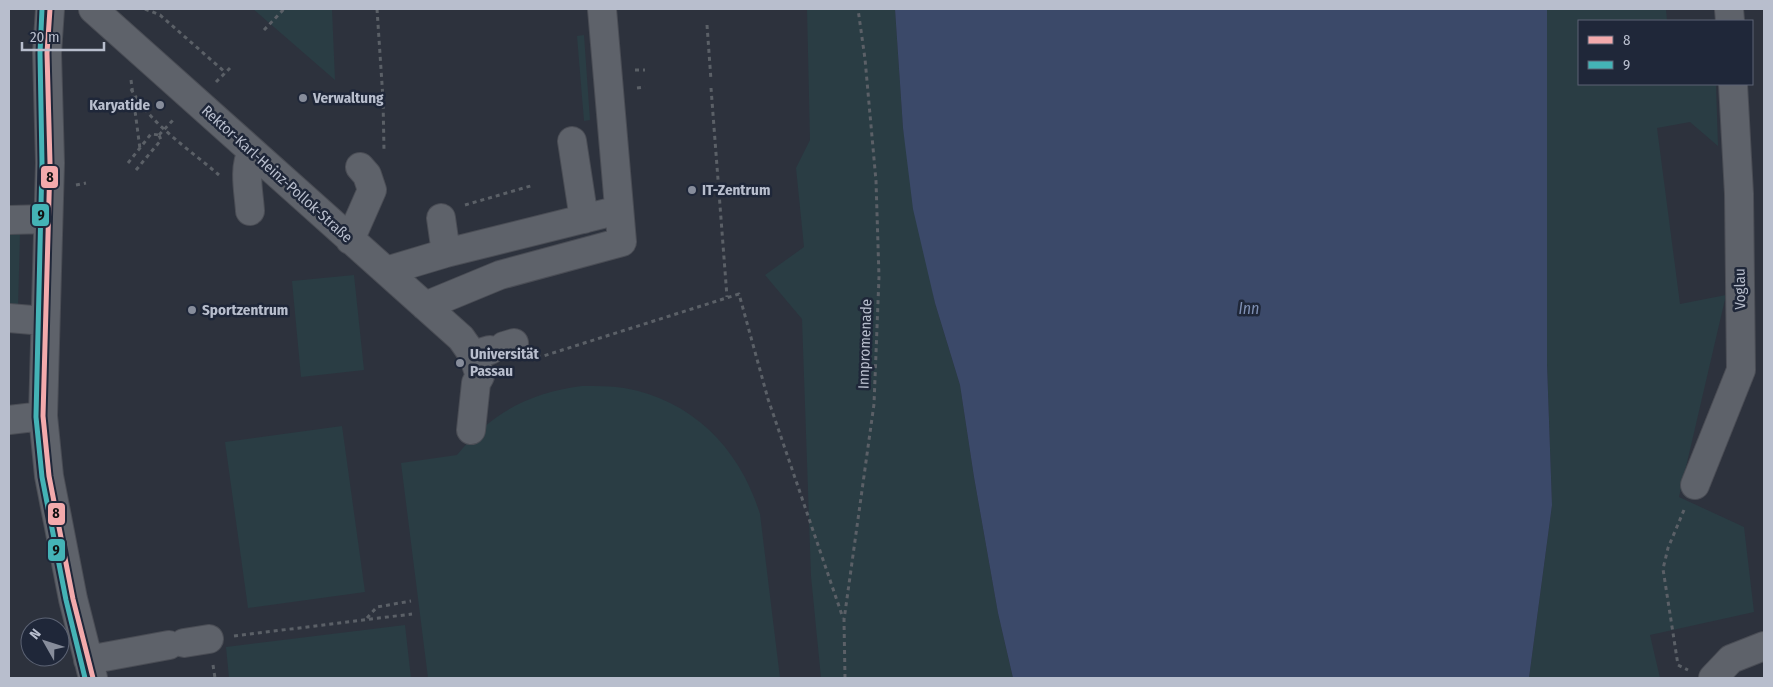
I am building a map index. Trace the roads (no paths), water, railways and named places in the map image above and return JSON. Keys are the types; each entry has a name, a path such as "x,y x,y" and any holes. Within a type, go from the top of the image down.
{"street":[{"path":"50,9 47,53 50,163 44,322 43,416 49,476 73,599 90,669 187,643"},
{"name":"Rektor-Karl-Heinz-Pollok-Straße","path":"93,9 425,306 495,349 476,383 471,430"},
{"path":"425,306 500,275 622,242 602,9"},
{"name":"Voglau","path":"1695,485 1741,370 1739,194 1733,85"},
{"path":"572,141 584,219"},
{"path":"250,211 248,160 252,152"},
{"path":"350,240 372,190 367,175 372,161"},
{"path":"386,271 446,253 619,210"},
{"path":"446,253 449,212"},
{"path":"9,220 48,218"},
{"path":"9,318 44,322"},
{"path":"9,420 43,416"},
{"path":"1703,675 1731,659 1764,646"}],"water":[{"name":"Inn","path":"895,9 1547,9 1547,364 1552,505 1529,678 1013,678 998,613 960,385 935,303 913,209 903,128"}],"place":[{"name":"Verwaltung","path":"303,98"},
{"name":"Karyatide","path":"160,105"},
{"name":"IT-Zentrum","path":"692,190"},
{"name":"Sportzentrum","path":"192,310"},
{"name":"Universität Passau","path":"460,363"}]}
